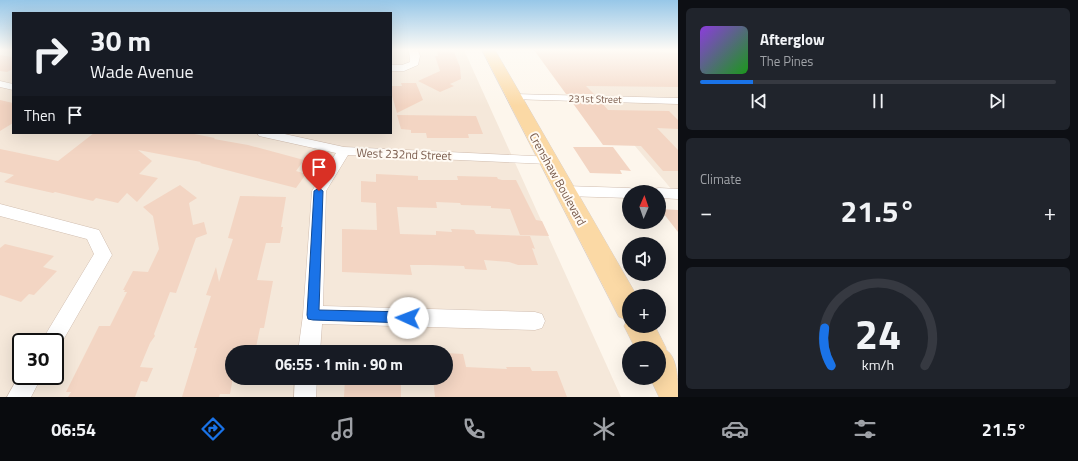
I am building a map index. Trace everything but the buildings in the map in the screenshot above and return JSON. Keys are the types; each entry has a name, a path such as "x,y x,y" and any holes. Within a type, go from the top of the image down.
{"main road":[{"name":"Crenshaw Boulevard","path":"498,69 622,295"}],"street":[{"name":"231st Street","path":"513,97 678,101"},
{"name":"West 232nd Street","path":"268,134 344,151 548,160"},
{"path":"310,345 313,315 319,191 344,151"},
{"path":"565,191 622,192"},
{"path":"666,193 678,194"},
{"path":"0,210 93,234 103,255 56,333"},
{"path":"313,315 535,321"},
{"path":"18,397 25,385"},
{"path":"305,397 306,385"}],"shaded area":[{"path":"0,69 12,69 12,134 392,134 392,69 472,69 621,397 0,397"},
{"path":"570,69 678,69 678,197"}],"route":[{"path":"319,191 313,315 408,318"}]}
